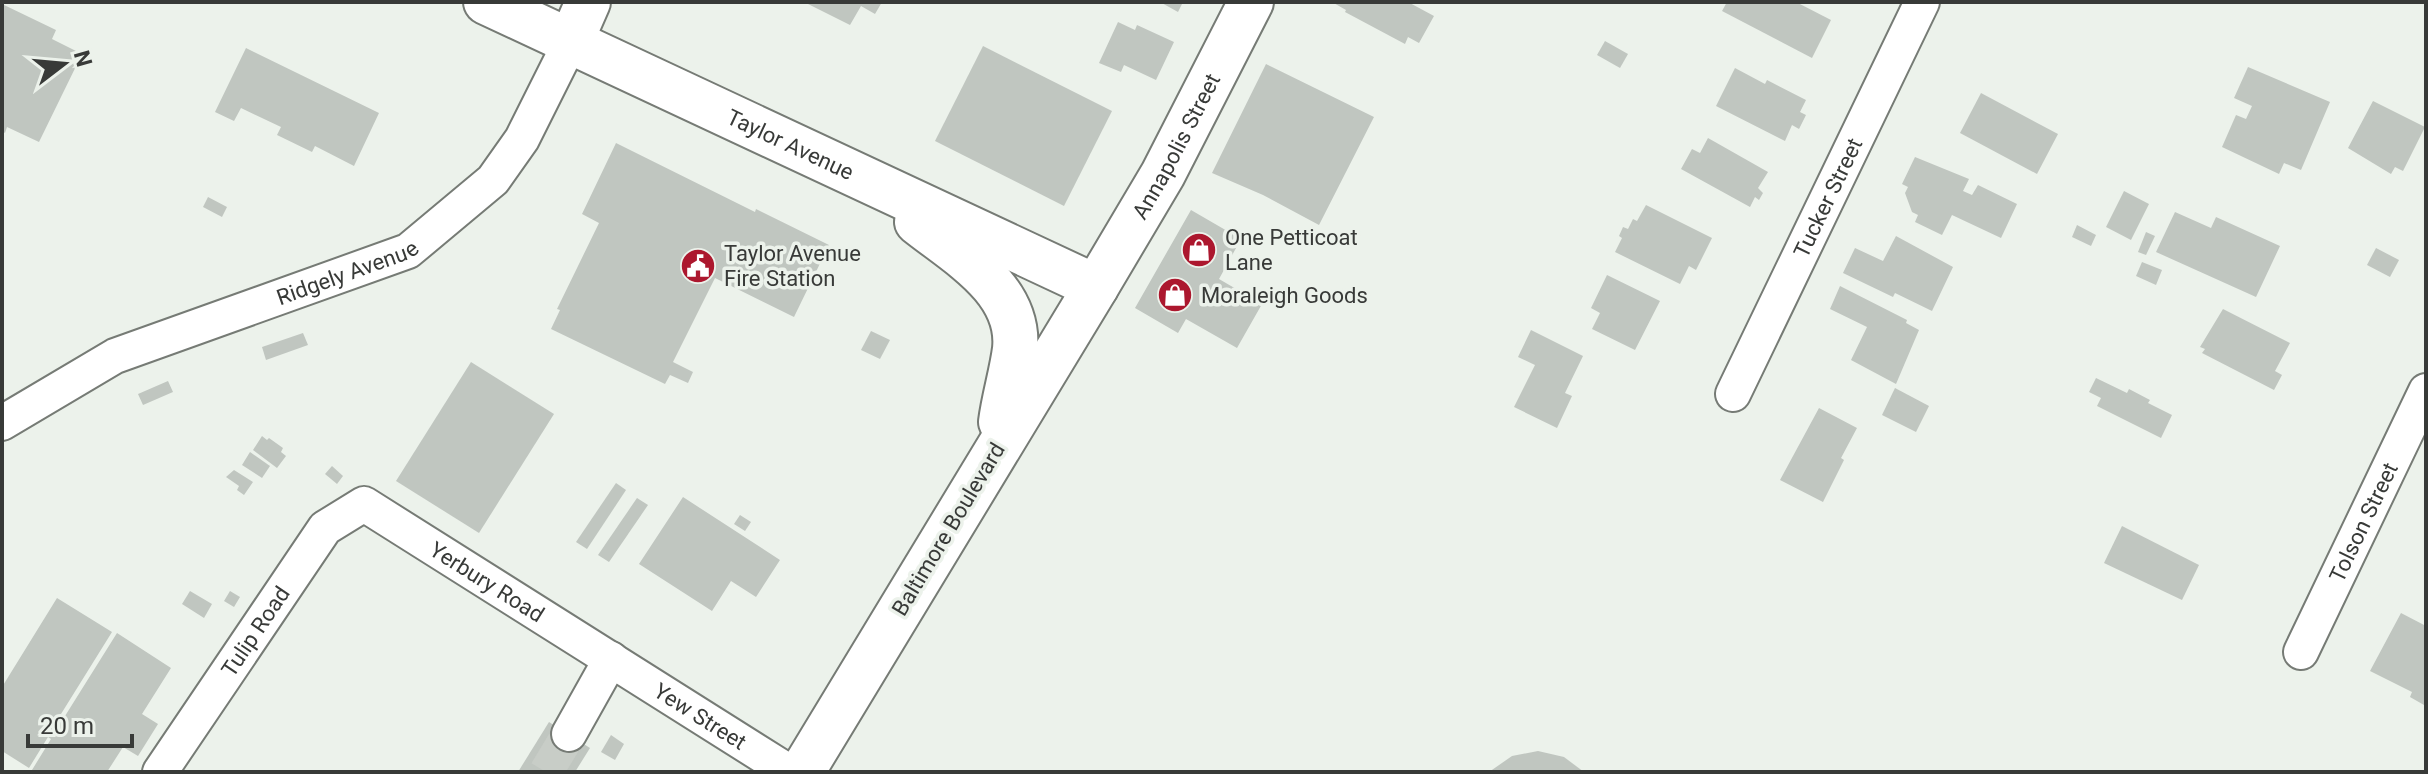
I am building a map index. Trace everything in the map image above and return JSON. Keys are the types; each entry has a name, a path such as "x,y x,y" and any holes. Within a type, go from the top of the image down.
{"main road":[{"name":"Taylor Avenue","path":"486,2 1096,287"},
{"name":"Ridgely Avenue","path":"571,41 588,2"},
{"name":"Annapolis Street","path":"1096,287 1163,174 1251,2"},
{"path":"862,178 982,274 1002,296 1014,324 1015,348 999,444"},
{"name":"Baltimore Boulevard","path":"802,772 1096,287"}],"street":[{"name":"Tucker Street","path":"1733,394 1922,2"},
{"name":"Ridgely Avenue","path":"2,423 115,356 408,251 493,180 522,139 571,41"},
{"name":"Tolson Street","path":"2301,652 2426,391"},
{"name":"Yerbury Road","path":"364,504 611,659"},
{"name":"Tulip Road","path":"160,772 325,528 364,504"},
{"path":"569,734 611,659"},
{"name":"Yew Street","path":"611,659 789,772"}],"building":[{"path":"804,2 882,2 875,14 861,6 850,25"},
{"path":"1160,2 1183,2 1178,12"},
{"path":"1332,2 1408,2 1434,16 1419,43 1408,37 1405,44"},
{"path":"1727,2 1796,2 1831,20 1812,58 1722,11"},
{"path":"2,4 56,30 52,39 82,54 39,142 7,127 5,133 2,131"},
{"path":"1118,22 1135,30 1137,25 1174,42 1156,80 1124,65 1121,72 1099,63"},
{"path":"1605,41 1628,54 1620,68 1597,55"},
{"path":"983,46 1112,111 1064,206 935,141"},
{"path":"246,48 379,113 354,166 315,146 312,152 277,135 281,127 241,108 234,121 215,112"},
{"path":"1266,64 1374,117 1319,225 1263,195 1212,173"},
{"path":"2248,67 2330,102 2301,170 2284,163 2279,174 2222,147 2236,115 2246,119 2252,106 2234,98"},
{"path":"1735,68 1806,100 1800,112 1806,115 1799,129 1792,125 1785,141 1716,106"},
{"path":"1981,93 2058,134 2037,174 1960,133"},
{"path":"2373,101 2425,127 2403,171 2395,167 2391,174 2348,148"},
{"path":"1708,138 1768,172 1758,188 1763,193 1759,200 1755,197 1750,207 1681,169 1692,149 1700,153"},
{"name":"Taylor Avenue Fire Station","path":"616,143 829,245 794,317 715,278 673,362 693,372 688,383 670,375 665,384 551,329 560,310 557,309 599,223 582,214"},
{"path":"1915,157 1969,179 1963,191 1972,195 1978,185 2017,204 2001,238 1952,215 1942,235 1915,222 1918,215 1912,212 1905,193 1908,187 1902,184"},
{"path":"2124,191 2149,204 2131,240 2106,227"},
{"path":"208,197 227,207 222,217 203,207"},
{"path":"1646,205 1712,238 1696,270 1689,266 1680,284 1615,252 1622,238 1619,236 1623,227 1628,229 1633,219 1637,221"},
{"path":"1191,210 1241,239 1219,279 1262,304 1237,348 1186,319 1178,333 1135,308"},
{"path":"2175,212 2211,228 2216,217 2280,246 2256,297 2156,252"},
{"path":"2077,225 2096,235 2091,246 2072,237"},
{"path":"2146,232 2155,236 2146,255 2138,252"},
{"path":"1896,236 1953,267 1932,311 1895,293 1893,297 1843,273 1855,248 1883,261"},
{"path":"2376,248 2399,260 2390,277 2367,265"},
{"path":"2142,262 2162,270 2156,285 2136,276"},
{"path":"1607,275 1660,301 1635,350 1592,329 1600,313 1591,308"},
{"path":"1840,286 1907,320 1906,323 1919,330 1896,384 1851,360 1867,327 1830,309"},
{"path":"2223,309 2290,343 2275,371 2282,375 2274,390 2202,353 2205,349 2200,347"},
{"path":"1531,330 1583,356 1565,393 1572,396 1557,428 1514,407 1535,365 1518,357"},
{"path":"871,331 890,340 880,359 861,350"},
{"path":"303,333 308,345 266,360 262,347"},
{"path":"471,362 554,414 479,533 396,481"},
{"path":"2096,378 2127,393 2129,389 2172,415 2161,438 2097,406 2101,398 2089,392"},
{"path":"168,381 173,392 143,405 138,394"},
{"path":"1895,388 1929,406 1916,432 1882,415"},
{"path":"1819,408 1857,428 1823,502 1780,480"},
{"path":"262,436 283,448 281,452 286,456 277,468 253,450"},
{"path":"250,452 270,466 262,478 242,465"},
{"path":"332,466 343,476 337,484 325,474"},
{"path":"234,470 253,482 244,495 237,490 239,486 226,477"},
{"path":"616,483 626,490 587,549 576,542"},
{"path":"683,497 780,560 756,597 731,581 712,611 639,564"},
{"path":"637,498 648,505 609,562 598,555"},
{"path":"740,515 751,522 745,531 734,524"},
{"path":"2122,526 2199,565 2182,600 2104,563"},
{"path":"190,591 212,604 204,618 182,604"},
{"path":"230,591 240,597 234,607 224,601"},
{"path":"57,598 112,632 61,714 65,716 117,633 171,668 142,714 158,724 138,756 123,747 107,772 32,770 51,739 48,737 29,768 2,751 2,687"},
{"path":"2401,613 2426,626 2424,705 2410,697 2412,692 2370,671"},
{"path":"549,722 590,748 575,772 518,772"},
{"path":"611,735 624,744 615,760 601,752"},
{"path":"1538,751 1564,757 1584,772 1489,772 1512,756"}],"tunnel":[{"path":"546,772 569,734"}],"place":[{"name":"One Petticoat Lane","path":"1199,250"},
{"name":"Taylor Avenue Fire Station","path":"698,266"},
{"name":"Moraleigh Goods","path":"1175,295"}]}
